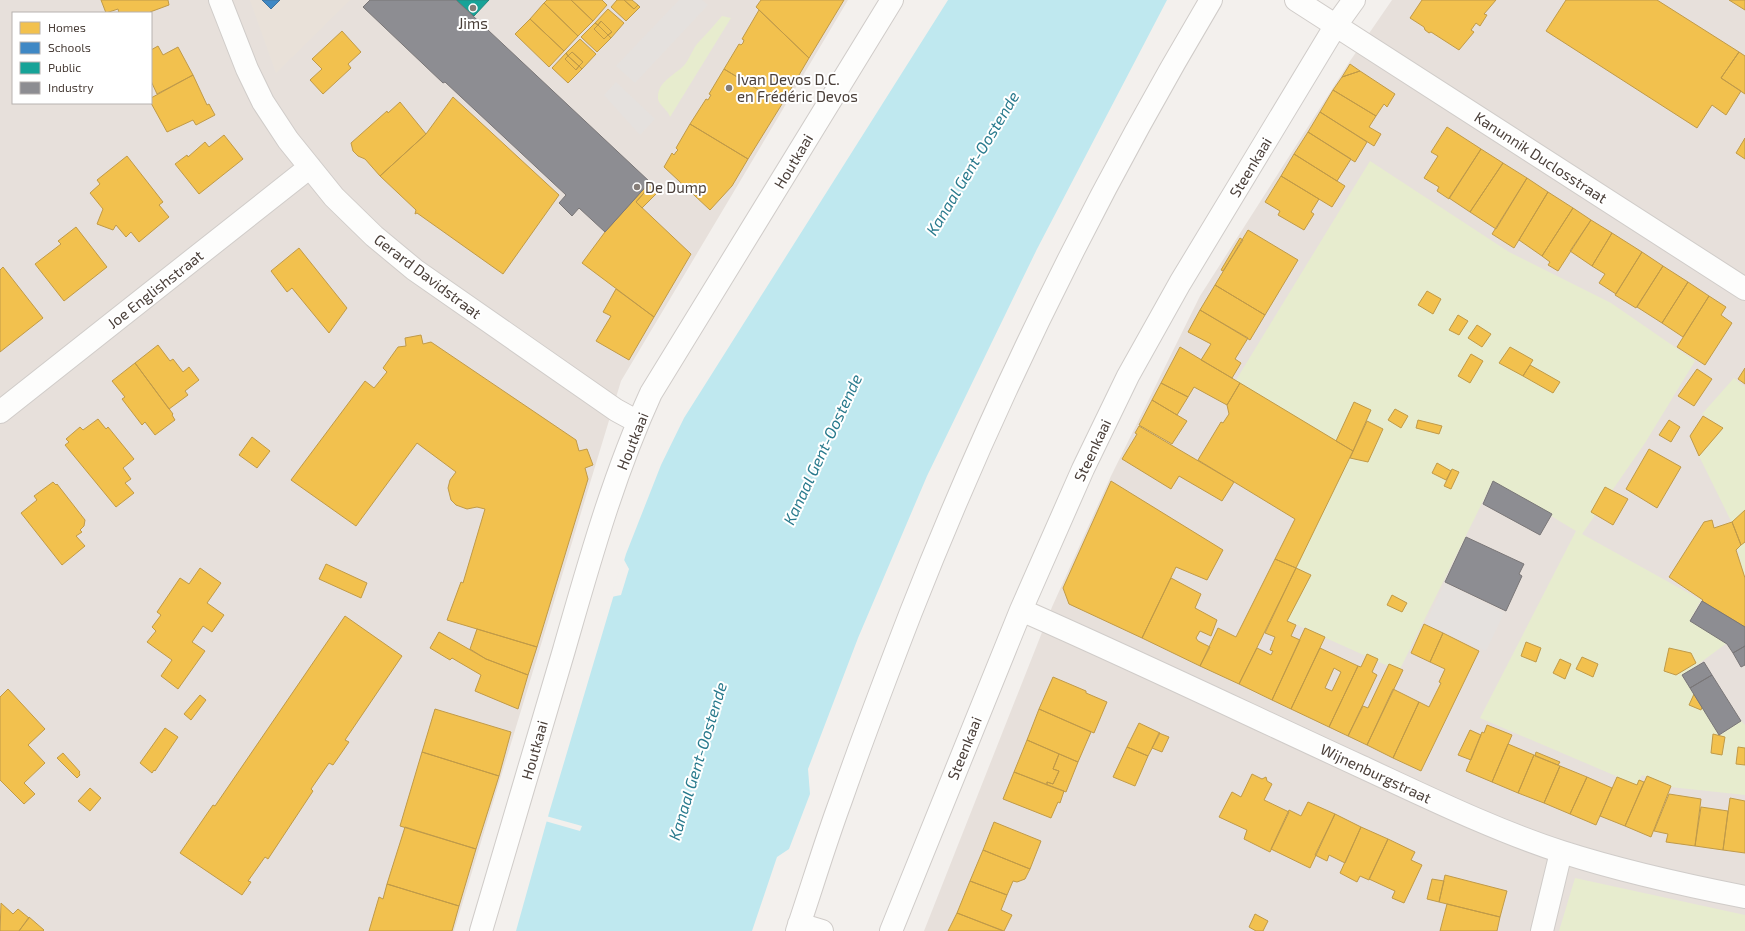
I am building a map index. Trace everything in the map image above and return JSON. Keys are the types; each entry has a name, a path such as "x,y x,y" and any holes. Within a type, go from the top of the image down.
{"street":[{"name":"Gerard Davidstraat","path":"220,0 247,69 263,102 288,140 334,197 369,232 415,270 616,410 638,422"},
{"name":"Houtkaai","path":"481,931 587,570 613,487 638,422 651,393 892,0"},
{"path":"822,931 798,928 841,799 911,611 965,481 1031,338 1095,209 1170,69 1211,0"},
{"name":"Kanunnik Duclosstraat","path":"1296,0 1745,288"},
{"name":"Steenkaai","path":"891,931 1021,610 1083,469 1128,376 1180,283 1336,25 1354,0"},
{"name":"Joe Englishstraat","path":"0,412 310,167"},
{"name":"Wijnenburgstraat","path":"1021,610 1105,647 1422,795 1510,832 1562,852 1639,873 1745,897"},
{"path":"1542,931 1562,852"}],"shaded area":[{"path":"0,0 848,0 621,381 454,931 0,931"},
{"path":"250,0 350,0 276,73"},
{"path":"679,0 702,0 708,5 635,83 616,66"},
{"path":"1392,0 1745,0 1745,931 924,931 1052,607 1111,476 1200,296 1350,61"},
{"path":"616,82 655,119 640,135 604,95"},
{"path":"1445,583 1504,613 1486,651 1425,624"}],"green space":[{"path":"722,16 731,18 670,117 658,100 661,86 686,63 697,44"},
{"path":"1370,161 1509,252 1611,303 1695,361 1645,443 1582,534 1701,600 1690,620 1727,643 1682,676 1720,735 1741,721 1745,725 1745,795 1670,787 1642,775 1637,785 1480,718 1576,531 1493,481 1399,671 1286,620 1301,588 1286,577 1345,452 1233,385"},
{"path":"1734,378 1745,387 1745,580 1731,521 1699,456 1723,428 1702,414"},
{"path":"1575,878 1745,915 1745,931 1559,931"}],"water":[{"name":"Kanaal Gent-Oostende","path":"948,0 1167,0 1037,249 927,476 858,638 808,769 810,794 789,849 777,857 752,931 516,931 549,813 626,554 661,465 684,418"}],"pier":[{"path":"623,558 629,569 621,595 611,597"},
{"path":"546,816 582,826 580,831 545,821"}],"building: Homes":[{"path":"101,0 168,0 169,5 150,12 119,12 118,9 106,12"},
{"path":"547,0 571,0 593,21 578,36 544,3"},
{"path":"571,0 602,0 607,5 593,21"},
{"path":"617,0 624,0 634,9 638,5 640,7 626,21 611,7"},
{"path":"624,0 632,0 638,5 634,9"},
{"path":"761,0 844,0 809,58 756,7"},
{"path":"1422,0 1496,0 1484,14 1487,15 1480,26 1476,23 1471,30 1474,32 1459,50 1431,32 1429,33 1424,27 1410,18"},
{"path":"1566,0 1657,0 1739,52 1721,78 1741,91 1726,115 1712,105 1697,128 1546,31"},
{"path":"1729,0 1745,0 1745,10"},
{"path":"544,3 578,36 564,51 530,19"},
{"path":"608,9 624,23 611,38 608,35 612,32 601,21 598,25 595,23"},
{"path":"759,10 809,58 782,104 724,69 739,44 741,45 743,43 744,40 742,39"},
{"path":"530,19 564,51 549,67 515,34"},
{"path":"601,21 612,32 608,35 598,25"},
{"path":"595,23 598,25 594,29 604,39 608,35 611,38 597,52 581,37"},
{"path":"598,25 608,35 604,39 594,29"},
{"path":"342,31 361,52 348,64 351,68 323,94 310,80 322,69 312,59"},
{"path":"580,39 596,54 582,69 579,66 583,62 572,52 568,56 566,53"},
{"path":"158,46 163,55 178,47 193,75 157,94 152,83 152,49"},
{"path":"572,52 583,62 579,66 568,56"},
{"path":"1739,52 1745,56 1745,94 1721,78"},
{"path":"566,53 568,56 565,59 576,70 579,66 582,69 568,83 552,68"},
{"path":"568,56 579,66 576,70 565,59"},
{"path":"1350,64 1360,71 1342,77"},
{"path":"724,69 782,104 748,159 690,124 706,99 708,100 711,95 709,94"},
{"path":"1360,71 1395,94 1387,107 1384,104 1376,116 1333,90 1342,77"},
{"path":"193,75 207,105 209,104 215,115 196,125 193,120 167,132 152,104 152,97"},
{"path":"1333,90 1376,116 1369,127 1381,134 1374,146 1320,112"},
{"path":"453,97 559,195 503,274 417,213 415,214 416,210 380,176 426,134"},
{"path":"400,102 426,134 380,176 365,159 358,156 353,151 351,143 387,111 388,113"},
{"path":"1320,112 1367,142 1355,162 1308,132"},
{"path":"690,124 748,159 732,186 710,210 664,167 672,153 674,155 678,150 676,148"},
{"path":"1447,127 1481,149 1449,199 1437,191 1439,187 1424,178 1438,156 1431,152"},
{"path":"1308,132 1351,159 1337,181 1294,154"},
{"path":"224,135 243,159 199,194 175,164 187,155 188,157 205,142 209,147"},
{"path":"1745,138 1745,159 1736,153"},
{"path":"1481,149 1503,163 1470,212 1449,198"},
{"path":"1294,154 1345,186 1332,207 1281,176"},
{"path":"127,156 163,202 159,205 169,217 139,242 131,232 126,237 116,225 113,230 97,224 103,209 90,193 100,184 97,180"},
{"path":"1503,163 1527,178 1496,229 1470,212"},
{"path":"1281,176 1319,199 1311,212 1314,214 1304,230 1278,215 1280,211 1265,202"},
{"path":"1527,178 1548,192 1514,248 1492,234"},
{"path":"650,182 661,193 659,194 650,186 636,202 691,254 654,317 582,263 605,232"},
{"path":"650,186 657,193 642,208 636,202"},
{"path":"1548,192 1573,208 1542,256 1519,240"},
{"path":"1573,208 1591,220 1558,271 1548,265 1550,262 1542,256"},
{"path":"1591,220 1612,233 1592,266 1570,251"},
{"path":"76,227 107,267 64,301 35,264 61,244 58,241"},
{"path":"1248,230 1298,260 1265,315 1215,285"},
{"path":"1612,233 1642,252 1616,294 1599,283 1605,274 1592,266"},
{"path":"1240,238 1243,240 1223,271 1221,270"},
{"path":"299,248 347,308 329,333 292,288 287,292 271,271"},
{"path":"1642,252 1663,266 1636,308 1615,295"},
{"path":"1663,266 1688,282 1662,323 1637,307"},
{"path":"3,267 43,318 0,352 0,270"},
{"path":"1688,282 1709,296 1683,337 1662,323"},
{"path":"1215,285 1265,315 1250,340 1200,310"},
{"path":"616,289 654,317 629,360 596,341 611,316 603,312"},
{"path":"1427,291 1441,299 1433,314 1418,305"},
{"path":"1709,296 1726,307 1721,315 1732,323 1705,365 1677,347"},
{"path":"1200,310 1248,338 1235,359 1241,363 1232,378 1201,360 1211,344 1188,332"},
{"path":"1458,315 1468,321 1459,335 1449,330"},
{"path":"1477,325 1491,334 1482,347 1468,338"},
{"path":"421,335 423,344 431,342 576,440 579,451 587,449 593,465 585,468 588,479 537,647 447,620 461,582 463,583 485,509 477,507 467,509 456,505 451,500 448,488 450,480 456,472 417,443 356,526 291,480 365,381 374,388 387,372 383,368 398,347 406,346 405,338"},
{"path":"158,345 170,361 173,359 183,372 189,367 199,380 185,391 188,395 169,409 135,363"},
{"path":"1180,347 1240,383 1227,405 1194,387 1188,397 1161,383"},
{"path":"1510,347 1533,360 1523,376 1499,363"},
{"path":"1471,354 1483,361 1470,383 1458,376"},
{"path":"135,363 173,414 172,415 175,420 155,435 145,422 142,425 122,399 125,397 112,381"},
{"path":"1530,365 1560,382 1553,393 1523,376"},
{"path":"1745,368 1745,384 1738,379"},
{"path":"1697,369 1712,379 1694,406 1678,396"},
{"path":"1161,383 1188,397 1177,415 1152,400"},
{"path":"1240,383 1353,451 1296,568 1275,559 1295,519 1198,460 1221,422 1223,423 1229,414 1227,405"},
{"path":"1152,400 1187,421 1172,444 1139,425"},
{"path":"1354,402 1371,410 1353,451 1336,441"},
{"path":"1395,409 1408,416 1401,428 1388,420"},
{"path":"1703,416 1723,428 1699,456 1690,436"},
{"path":"98,419 106,429 108,427 134,459 123,468 131,479 125,483 134,493 116,507 65,445 69,442 66,439 80,427 83,430"},
{"path":"1418,420 1442,426 1439,434 1416,428"},
{"path":"1669,420 1680,427 1671,442 1659,435"},
{"path":"1367,421 1383,429 1368,462 1350,458"},
{"path":"1139,426 1234,482 1222,501 1179,476 1171,489 1122,459 1137,434 1135,433"},
{"path":"252,437 270,451 257,468 239,455"},
{"path":"1649,449 1681,467 1657,508 1626,489"},
{"path":"1437,463 1451,471 1446,480 1432,473"},
{"path":"1452,469 1459,472 1451,489 1444,486"},
{"path":"1111,481 1223,550 1207,580 1176,567 1142,638 1069,604 1063,588"},
{"path":"53,482 56,485 57,484 85,520 84,526 80,530 82,532 76,536 85,546 62,565 21,513 37,500 34,496"},
{"path":"1605,487 1628,499 1613,525 1591,512"},
{"path":"1745,510 1745,542 1741,545 1732,522"},
{"path":"1712,520 1714,528 1732,522 1741,545 1736,550 1745,578 1745,627 1702,601 1703,600 1669,577 1704,522"},
{"path":"1275,559 1296,568 1239,684 1200,666 1218,628 1236,637"},
{"path":"326,564 367,583 361,598 319,579"},
{"path":"200,568 221,583 207,603 224,615 212,632 203,626 192,642 205,651 178,689 161,676 172,660 147,642 156,631 152,627 161,615 157,612 180,578 189,584"},
{"path":"1296,568 1311,575 1287,621 1296,625 1291,636 1300,640 1272,700 1239,684 1257,648 1271,655 1273,651 1270,650 1275,637 1265,633"},
{"path":"1171,578 1201,594 1195,608 1217,620 1211,636 1200,631 1196,638 1198,641 1210,647 1200,666 1142,638"},
{"path":"1392,595 1407,603 1402,612 1387,605"},
{"path":"345,616 402,656 345,740 349,742 333,765 329,763 311,789 313,791 268,859 265,857 248,881 251,882 242,895 180,853 213,805 215,806"},
{"path":"1424,624 1443,633 1430,662 1411,653"},
{"path":"1305,628 1325,637 1291,709 1272,700"},
{"path":"477,629 537,647 528,675 486,659 470,649"},
{"path":"439,632 486,659 528,675 518,709 475,691 481,675 452,658 450,660 430,648"},
{"path":"1443,633 1479,651 1421,771 1393,758 1419,702 1429,707 1441,683 1439,682 1445,669 1430,662"},
{"path":"1526,642 1541,648 1536,662 1521,656"},
{"path":"1320,648 1358,666 1329,727 1291,709","holes":["1334,668 1341,672 1332,691 1325,688"]},
{"path":"1669,648 1691,653 1696,663 1676,675 1664,671"},
{"path":"1367,654 1378,659 1372,672 1377,675 1348,736 1329,727 1358,666 1361,667"},
{"path":"1582,657 1598,664 1593,677 1576,669"},
{"path":"1560,659 1571,664 1565,679 1553,673"},
{"path":"1389,664 1403,670 1367,745 1348,736 1363,706 1368,708"},
{"path":"1053,677 1107,702 1094,733 1039,709"},
{"path":"8,689 45,729 28,745 45,763 24,783 35,794 24,804 0,780 0,697"},
{"path":"1393,689 1419,702 1393,758 1367,745"},
{"path":"1694,694 1702,707 1701,710 1689,705"},
{"path":"200,695 206,700 191,720 184,714"},
{"path":"435,709 511,732 499,776 422,752"},
{"path":"1039,709 1091,732 1078,762 1027,740"},
{"path":"1139,723 1160,733 1148,756 1127,747"},
{"path":"1487,725 1512,735 1492,782 1466,771 1482,732 1484,733"},
{"path":"165,728 178,737 155,771 154,770 152,773 140,763"},
{"path":"1470,730 1481,735 1471,760 1458,755"},
{"path":"1159,733 1169,737 1162,752 1152,748"},
{"path":"1713,734 1725,737 1722,755 1711,753"},
{"path":"1027,740 1059,754 1053,769 1059,771 1053,784 1047,782 1047,785 1014,772"},
{"path":"1508,744 1534,755 1518,793 1492,782"},
{"path":"1127,747 1148,756 1135,786 1113,777"},
{"path":"1738,747 1745,748 1745,765 1736,764"},
{"path":"422,752 499,776 476,849 400,826"},
{"path":"1536,752 1560,762 1558,765 1535,756"},
{"path":"63,753 80,772 80,775 77,778 57,758"},
{"path":"1059,754 1078,762 1066,792 1047,785 1047,782 1053,784 1059,771 1053,769"},
{"path":"1534,755 1560,766 1544,803 1518,793"},
{"path":"1560,766 1587,777 1570,814 1544,803"},
{"path":"1014,772 1064,791 1060,803 1058,802 1051,818 1003,799"},
{"path":"1252,774 1262,779 1266,777 1267,781 1272,784 1264,800 1289,812 1270,852 1244,839 1247,830 1219,817 1232,792 1241,797"},
{"path":"1647,776 1671,786 1651,837 1625,826"},
{"path":"1587,777 1612,788 1596,825 1570,814"},
{"path":"1617,777 1637,785 1639,780 1644,782 1625,826 1600,816"},
{"path":"90,788 101,798 90,811 78,801"},
{"path":"1669,794 1701,799 1695,846 1666,842 1668,834 1654,831"},
{"path":"1730,798 1745,801 1745,853 1723,850"},
{"path":"1308,802 1335,814 1310,868 1271,849 1289,810 1301,816"},
{"path":"1701,807 1728,811 1723,850 1695,846"},
{"path":"1335,814 1361,827 1345,863 1329,855 1327,861 1315,855"},
{"path":"994,822 1041,841 1030,869 983,850"},
{"path":"405,827 476,849 459,906 387,884"},
{"path":"1361,827 1388,839 1369,880 1360,876 1357,882 1340,873"},
{"path":"1388,839 1415,852 1411,860 1422,865 1404,903 1392,898 1395,891 1369,879"},
{"path":"983,850 1030,869 1025,879 1017,882 1013,881 1007,895 970,881"},
{"path":"1445,875 1507,891 1500,917 1439,902"},
{"path":"1432,879 1444,881 1439,902 1427,899"},
{"path":"970,881 1007,895 1001,910 1012,915 1004,931 957,913"},
{"path":"387,884 459,906 452,931 369,931 379,897 383,899"},
{"path":"1,903 13,914 18,909 29,918 19,931 0,931"},
{"path":"1447,904 1500,917 1497,931 1440,931"},
{"path":"957,913 1003,931 948,931"},
{"path":"1255,914 1268,921 1263,931 1256,931 1249,927"},
{"path":"29,917 44,930 19,931"}],"building: Schools":[{"path":"262,0 280,0 271,9"}],"building: Public":[{"name":"Jims","path":"456,0 489,0 474,16"}],"building: Industry":[{"path":"370,0 456,0 650,182 605,232 579,208 572,216 559,203 566,195 445,82 443,83 363,7"},
{"path":"1493,481 1552,514 1540,535 1483,504"},
{"path":"1466,537 1524,564 1519,574 1522,576 1506,611 1445,582"},
{"path":"1702,601 1745,627 1745,646 1733,653 1727,644 1690,621"},
{"path":"1745,646 1745,665 1741,667 1733,653"},
{"path":"1704,662 1712,675 1690,688 1682,675"},
{"path":"1712,675 1741,721 1719,735 1690,688"}],"place":[{"name":"Jims","path":"473,8"},
{"name":"Ivan Devos D.C. en Frédéric Devos","path":"729,88"},
{"name":"De Dump","path":"637,187"}]}
